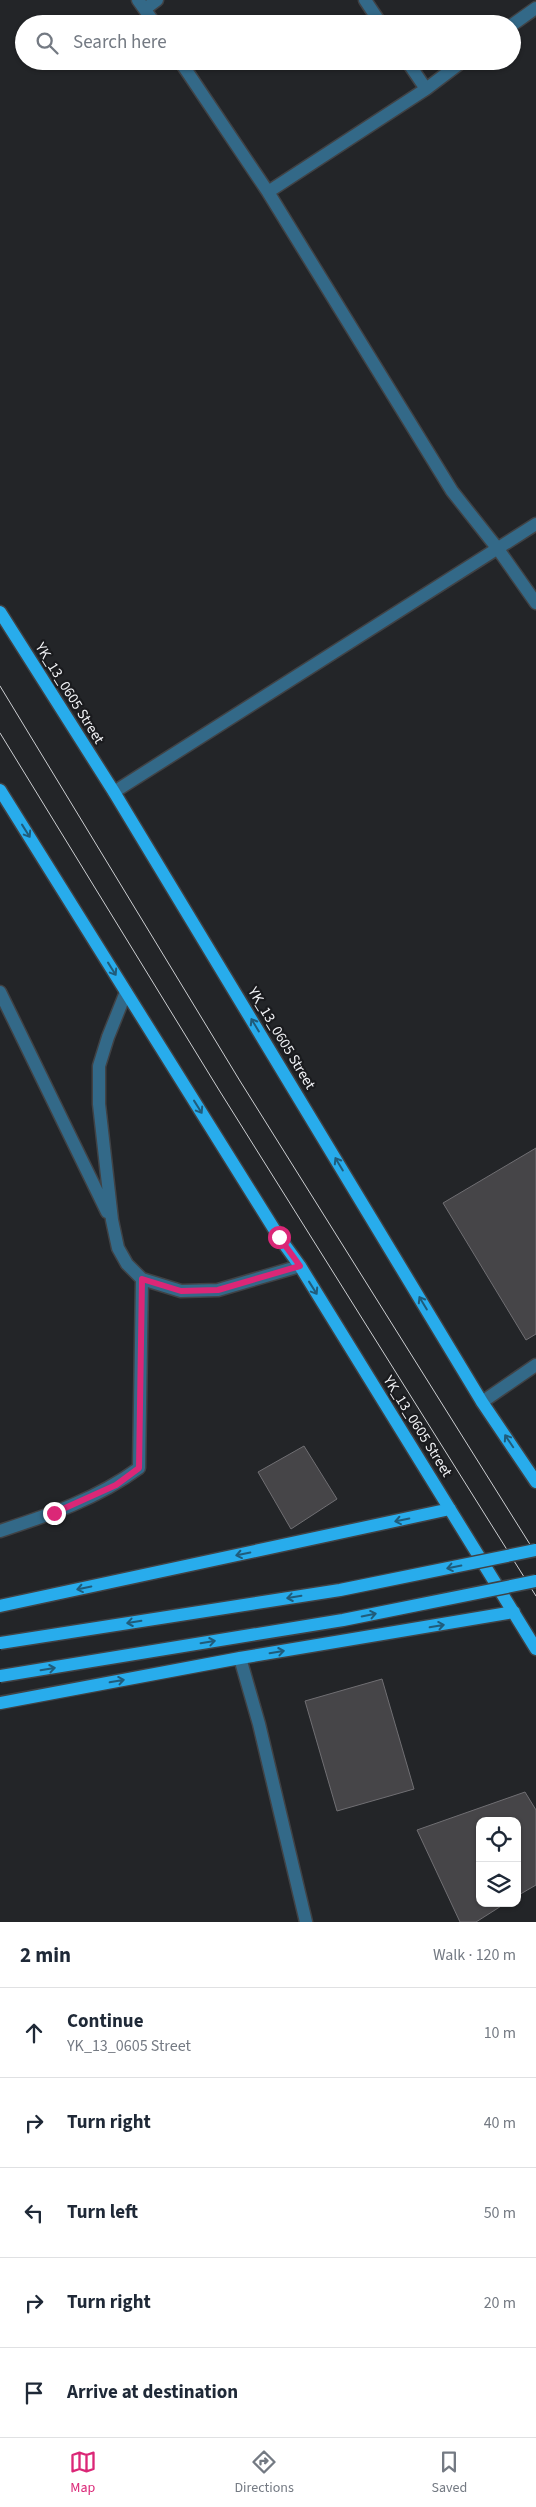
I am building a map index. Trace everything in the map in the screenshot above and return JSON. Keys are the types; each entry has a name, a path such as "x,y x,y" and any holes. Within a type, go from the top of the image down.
{"main road":[{"name":"YK_13_0605 Street","path":"0,612 114,792 482,1402 536,1482"},
{"name":"YK_13_0605 Street","path":"0,790 279,1237 300,1266 536,1649"},
{"path":"0,1606 450,1509"},
{"path":"0,1643 340,1590 536,1550"},
{"path":"0,1676 343,1620 536,1581"},
{"path":"0,1703 240,1658 514,1612"}],"street":[{"path":"149,15 142,4 157,0"},
{"path":"365,0 375,15"},
{"path":"521,19 536,8"},
{"path":"186,70 268,192 452,491 536,603"},
{"path":"413,70 426,89"},
{"path":"268,192 426,89 451,70"},
{"path":"114,792 498,550 536,524"},
{"path":"0,992 112,1220"},
{"path":"126,992 99,1066 99,1104 112,1220 118,1248 127,1264 142,1279 181,1291 218,1290 300,1266"},
{"path":"0,1531 54,1513 88,1498 116,1485 139,1468 142,1279"},
{"path":"482,1402 536,1365"},
{"path":"240,1658 259,1724 306,1922"}],"building":[{"path":"536,1148 536,1334 526,1340 443,1203"},
{"path":"304,1446 337,1499 291,1529 258,1472"},
{"path":"382,1679 414,1789 337,1811 305,1701"},
{"path":"525,1792 536,1810 536,1885 521,1894 521,1817 476,1817 476,1907 500,1907 476,1922 460,1922 417,1830"}],"tram line":[{"path":"0,686 240,1081 536,1554"},
{"path":"0,733 219,1090 536,1596"}],"route":[{"path":"54,1513 116,1485 139,1468 142,1279 181,1291 218,1290 300,1266 279,1237"}]}
